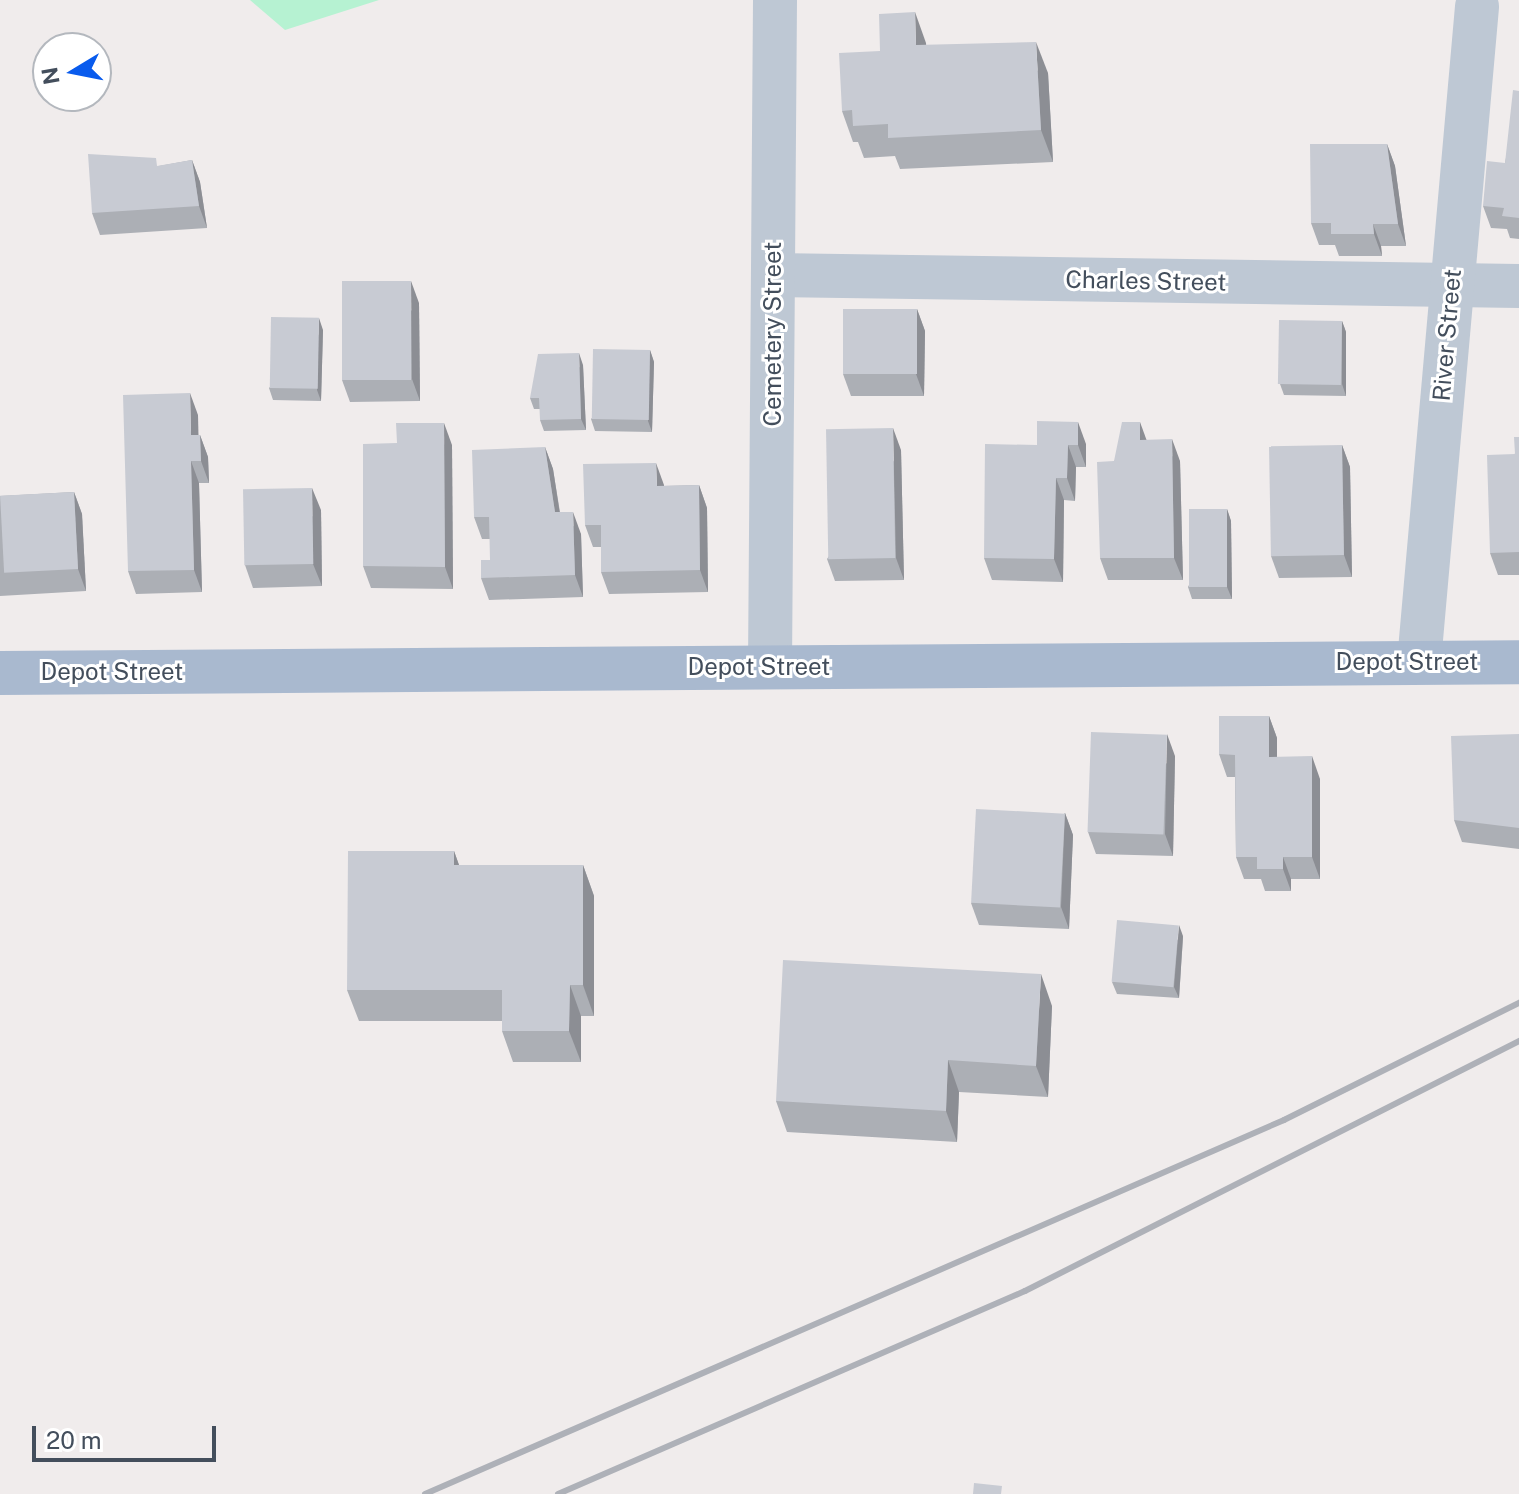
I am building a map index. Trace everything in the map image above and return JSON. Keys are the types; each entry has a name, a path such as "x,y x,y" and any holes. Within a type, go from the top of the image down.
{"main road":[{"name":"Depot Street","path":"0,673 1519,662"}],"street":[{"name":"Cemetery Street","path":"770,667 775,0"},
{"name":"River Street","path":"1419,662 1477,7"},
{"name":"Charles Street","path":"773,275 1519,286"}],"green space":[{"path":"250,0 379,0 285,30"}],"building":[{"path":"915,12 916,45 1036,42 1041,130 888,138 888,124 853,126 852,110 842,111 839,53 880,51 879,14"},
{"path":"1513,90 1519,91 1519,218 1502,216 1504,208 1483,206 1487,161 1505,163"},
{"path":"1310,144 1387,144 1398,224 1373,224 1374,234 1331,234 1331,223 1311,223"},
{"path":"88,154 156,158 157,166 192,160 199,206 92,213"},
{"path":"342,281 411,281 411,380 342,380"},
{"path":"843,309 917,309 917,374 843,374"},
{"path":"271,317 319,318 318,389 270,388"},
{"path":"1279,320 1342,321 1341,385 1278,384"},
{"path":"593,349 650,350 649,420 592,419"},
{"path":"579,353 581,419 540,420 539,398 530,398 538,354"},
{"path":"190,393 191,435 200,435 201,461 191,461 194,570 128,571 123,395"},
{"path":"1037,421 1078,422 1078,445 1068,445 1067,478 1056,478 1054,559 984,558 985,444 1037,445"},
{"path":"1122,422 1140,422 1140,440 1172,439 1174,558 1100,558 1097,462 1114,461"},
{"path":"396,423 444,423 445,567 363,566 363,444 397,443"},
{"path":"893,428 895,558 828,559 826,429"},
{"path":"1514,437 1519,437 1519,552 1490,553 1487,455 1515,454"},
{"path":"1342,445 1344,555 1271,556 1269,446"},
{"path":"545,447 555,512 573,512 575,575 481,578 481,560 490,560 489,517 474,517 472,450"},
{"path":"656,463 657,486 699,485 700,570 601,572 601,525 585,525 583,464"},
{"path":"312,488 313,564 244,565 243,489"},
{"path":"74,492 78,569 4,573 0,496"},
{"path":"1189,509 1227,509 1227,587 1189,587"},
{"path":"1219,716 1269,716 1269,757 1312,756 1312,857 1283,857 1283,869 1257,869 1257,857 1236,857 1235,755 1219,754"},
{"path":"1091,732 1167,735 1163,835 1088,832"},
{"path":"1519,734 1519,828 1454,820 1451,736"},
{"path":"976,809 1065,814 1060,908 971,903"},
{"path":"348,851 454,851 454,865 583,865 583,985 570,985 569,1031 502,1031 502,990 347,990"},
{"path":"1117,920 1179,925 1173,987 1112,982"},
{"path":"783,960 1041,974 1036,1066 948,1060 946,1111 776,1101"},
{"path":"974,1483 1002,1486 1001,1494 973,1494"}],"railway":[{"path":"425,1494 1284,1120 1519,1003"},
{"path":"558,1494 1025,1291 1519,1041"}]}
